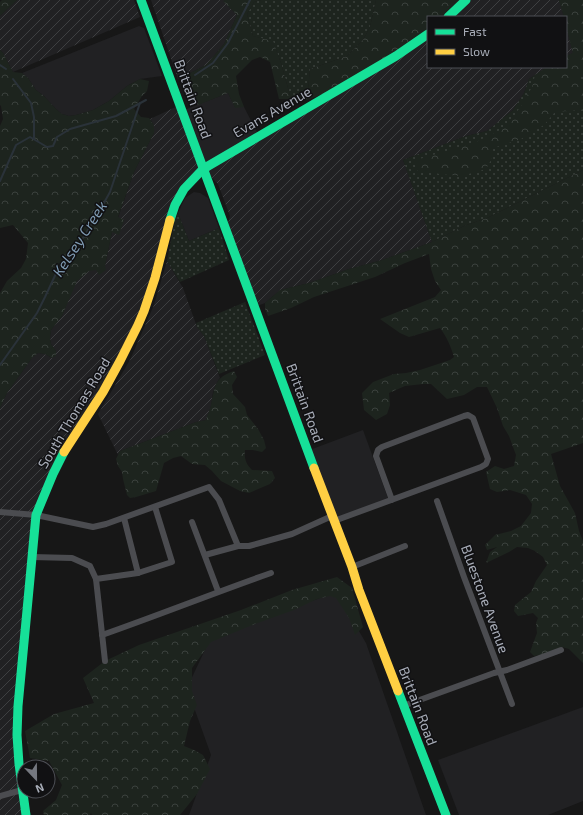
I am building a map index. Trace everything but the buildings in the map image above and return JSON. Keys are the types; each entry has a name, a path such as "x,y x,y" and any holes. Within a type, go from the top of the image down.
{"street":[{"name":"Brittain Road","path":"141,0 352,567 375,633 446,815"},
{"path":"449,16 466,0"},
{"name":"Evans Avenue","path":"158,268 175,205 184,189 203,169 396,56 427,35"},
{"name":"South Thomas Road","path":"19,759 18,706 36,515 52,474 63,454 103,392 120,361 144,311 158,268"},
{"path":"205,555 238,546 249,546 292,534 392,500 481,467 486,464 488,459 473,418 468,415 464,416 382,447 378,450 376,456 392,500"},
{"path":"0,512 36,515 93,527 124,518 209,487 219,500 238,546"},
{"name":"Bluestone Avenue","path":"437,502 512,704"},
{"path":"96,579 138,573 172,562 155,506"},
{"path":"124,518 138,573"},
{"path":"192,522 218,591"},
{"path":"352,567 405,546"},
{"path":"32,556 72,558 90,566 96,579 105,661"},
{"path":"102,635 164,613 218,591 271,573"},
{"path":"404,706 561,650"},
{"path":"0,796 16,792"},
{"name":"South Thomas Road","path":"23,799 26,815"}],"shaded area":[{"path":"17,0 134,0 140,17 13,72 0,50 0,16"},
{"path":"151,0 225,0 224,1 237,15 224,44 206,65 178,79"},
{"path":"466,0 559,0 564,16 449,16"},
{"path":"139,26 144,28 162,76 140,79 127,86 109,101 93,110 69,116 62,114 36,90 28,78 22,73"},
{"path":"567,30 573,53 567,56"},
{"path":"427,35 427,68 546,68 529,79 524,93 513,110 487,131 466,136 403,160 432,242 382,260 349,269 309,283 280,290 265,303 254,307 226,230 230,216 218,184 203,169 177,193 144,311 63,454 36,515 18,706 22,759 16,759 16,799 25,799 26,815 0,815 0,408 7,393 32,358 38,353 45,354 52,358 56,351 51,344 51,330 62,316 80,270 105,266 112,232 134,172 154,133 153,123 150,119 180,105 203,168"},
{"path":"228,93 235,107 244,107 258,134 205,165 184,110"},
{"path":"194,192 200,193 208,198 219,228 189,241 178,213 185,198"},
{"path":"167,261 183,288 197,327 204,336 220,378 213,392 211,406 206,420 196,422 120,451 118,455 98,414 130,360 154,305"},
{"path":"363,430 389,501 334,521 307,451"},
{"path":"336,592 366,643 426,815 189,815 211,755 187,688 210,639"},
{"path":"583,707 583,801 548,815 459,815 438,760"}],"green space":[{"path":"2,0 17,0 0,16 0,2"},
{"path":"261,0 376,0 370,27 363,40 347,56 310,69 307,100 291,99 281,63 273,42 253,36 247,14 254,2"},
{"path":"261,0 254,2 247,14 253,36 273,41 291,99 279,99 270,62 260,57 252,60 236,76 239,94 244,107 235,108 228,93 198,105 188,94 186,75 206,65 224,44 237,15 223,1"},
{"path":"376,0 460,0 444,16 427,16 427,30 390,56 323,94 307,100 310,69 347,56 363,40 370,27"},
{"path":"559,0 583,0 583,170 487,218 464,226 432,242 403,160 466,136 487,131 513,110 524,93 529,79 546,68 567,68 567,56 573,53 567,30 567,16 564,16"},
{"path":"559,0 581,0 583,5 583,74 579,79 583,81 583,109 555,112 544,125 521,139 493,148 491,160 486,169 462,176 439,174 430,171 418,172 413,161 476,142 506,127 532,87 535,75 546,68 567,68 567,56 573,53 567,30 567,16 564,16"},
{"path":"0,50 13,72 22,73 28,78 36,90 56,109 62,114 69,116 93,110 109,101 127,86 140,79 149,81 147,91 134,109 141,117 149,118 152,121 154,133 134,172 118,217 124,220 119,235 112,232 105,266 106,270 99,275 96,270 89,271 77,281 62,316 51,330 51,344 56,351 56,356 52,358 45,354 38,353 32,358 7,393 0,408 0,293 7,281 21,268 26,259 28,243 13,225 0,228 0,126 3,119 0,105"},
{"path":"583,170 583,443 551,454 560,486 575,513 583,541 583,663 569,649 562,647 546,654 534,656 530,652 537,633 536,623 538,618 533,613 518,616 514,611 515,605 531,592 536,581 547,565 543,557 528,548 517,547 486,563 490,552 497,547 487,550 485,545 495,535 511,531 521,526 531,513 532,504 526,495 510,490 497,492 490,489 486,472 495,466 504,469 514,466 516,455 487,387 477,387 464,395 447,399 431,384 405,386 389,393 390,405 387,414 376,420 364,410 362,393 373,382 394,374 420,370 450,360 454,357 445,335 440,328 409,337 400,333 380,319 435,297 441,290 435,281 431,269 429,254 375,277 314,297 291,308 268,316 265,309 265,303 280,290 309,283 349,269 382,260 432,242 464,226 487,218"},
{"path":"178,213 189,241 219,228 229,260 180,282 167,261 175,220"},
{"path":"245,302 265,355 219,374 204,336 197,327 196,323"},
{"path":"234,371 237,377 232,385 233,394 245,407 247,415 258,429 264,440 266,448 262,452 245,450 246,461 252,470 272,471 275,478 270,484 249,493 240,491 221,481 205,465 192,464 181,456 164,463 156,491 130,498 127,495 122,472 116,459 120,451 196,422 206,420 211,407 216,384 227,374"},
{"path":"337,577 352,588 363,627 355,635 349,618 336,598 330,596 317,599 294,610 211,642 192,668 192,691 197,705 190,721 184,746 203,755 210,769 197,794 180,815 92,815 91,813 90,815 44,815 43,811 56,800 62,785 56,774 56,759 30,758 25,731 54,714 94,703 83,678 105,661 139,645 241,610 292,590"}],"waterway":[{"name":"Kelsey Creek","path":"195,75 213,63 228,43 250,0"},
{"path":"0,65 6,69"},
{"path":"13,79 31,103 34,117 34,139"},
{"path":"0,181 16,145 30,137 47,147 53,146 57,137 70,129 116,116 146,100"},
{"name":"Kelsey Creek","path":"0,365 37,313 60,265 72,256 110,192 140,103"}],"traffic: fast":[{"path":"141,0 314,468"},
{"path":"449,16 466,0"},
{"path":"170,220 175,205 184,189 203,169 396,56 427,35"},
{"path":"26,815 19,764 17,735 18,706 36,515 64,452"},
{"path":"398,691 446,815"}],"traffic: slow":[{"path":"64,452 103,392 138,325 155,278 170,220"},
{"path":"314,468 398,691"}]}
